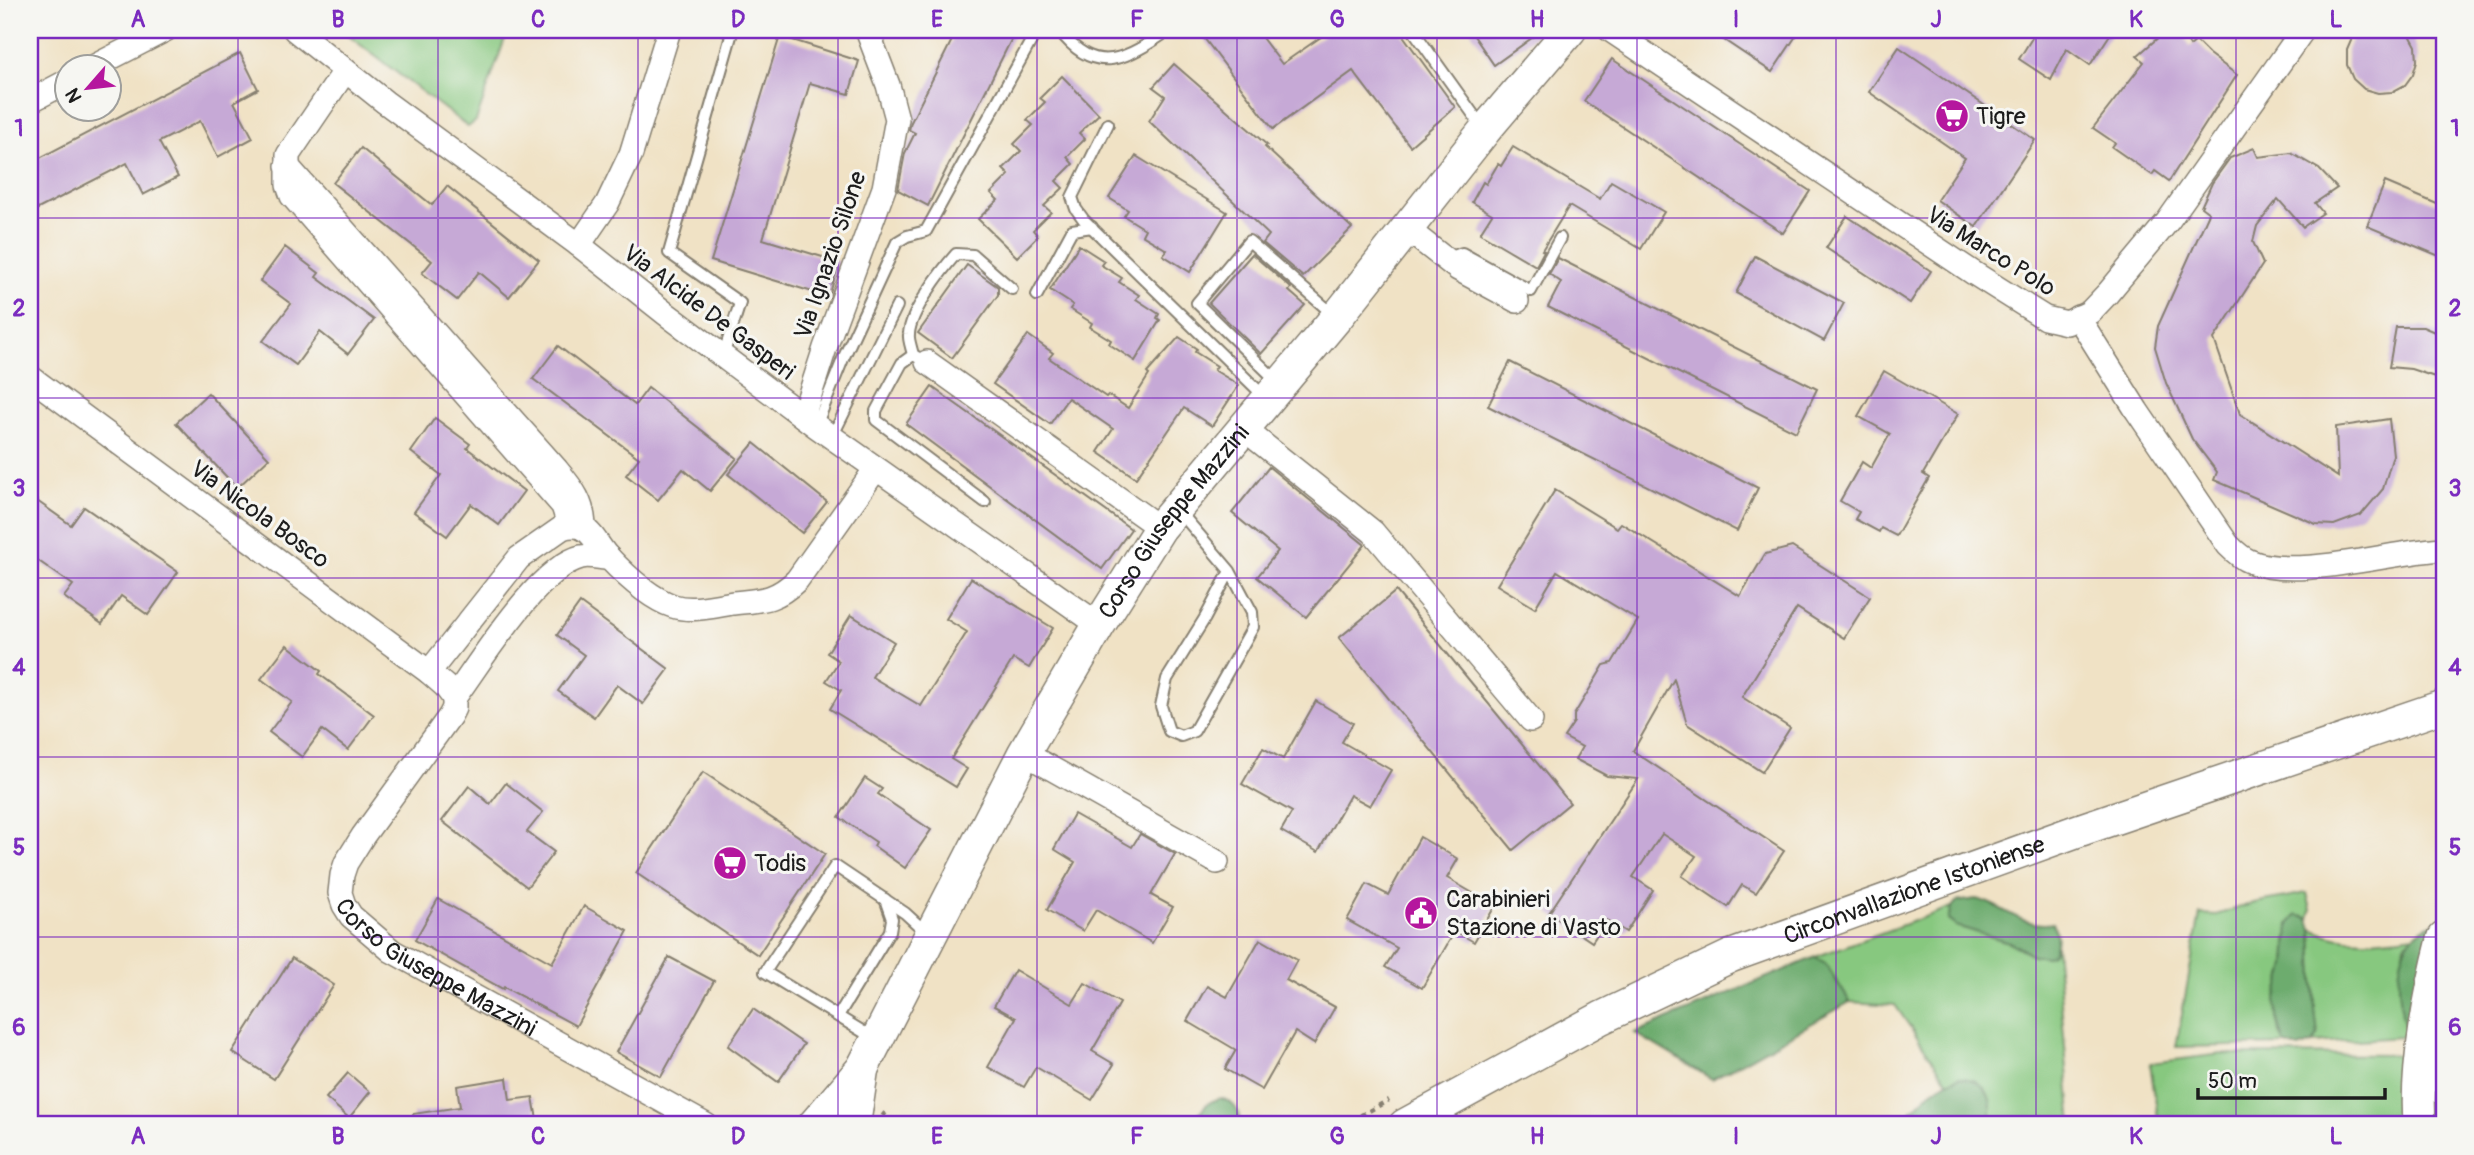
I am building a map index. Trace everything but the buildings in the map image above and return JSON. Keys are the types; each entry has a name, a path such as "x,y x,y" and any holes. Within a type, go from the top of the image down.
{"main road":[{"name":"Corso Giuseppe Mazzini","path":"814,1125 862,1069 1024,753 1099,625 1169,518 1337,317 1485,130 1570,30"},
{"name":"Circonvallazione Istoniense","path":"1405,1125 1601,1018 1731,956 2077,831 2440,709"},
{"path":"2420,1125 2418,1107 2425,1034 2444,938"},
{"name":"Corso Giuseppe Mazzini","path":"855,1125 862,1069"},
{"path":"814,1125 827,1119 835,1119 848,1125"}],"street":[{"path":"122,52 164,30"},
{"name":"Via Alcide De Gasperi","path":"295,30 496,186 579,245 875,470 1099,625"},
{"path":"579,245 607,204 631,154 669,30"},
{"name":"Via Ignazio Silone","path":"817,426 825,348 884,188 897,119 888,85 867,30"},
{"name":"Via Marco Polo","path":"1610,30 1972,272 2045,318 2067,323 2090,312 2168,221 2303,30"},
{"path":"345,71 292,147 287,170 507,428 579,497 584,515 577,527 537,544 519,558 429,672"},
{"path":"30,101 52,89"},
{"path":"1407,229 1458,270 1517,301"},
{"path":"2078,317 2145,422 2228,545 2239,556 2259,564 2292,567 2339,564 2444,549"},
{"path":"920,358 1169,518"},
{"name":"Via Nicola Bosco","path":"30,377 429,672 454,698"},
{"path":"1244,429 1373,531 1531,720"},
{"path":"577,527 656,598 674,606 689,608 750,602 782,594 797,580 875,470"},
{"name":"Corso Giuseppe Mazzini","path":"609,558 582,556 540,582 454,698 454,708 450,716 346,863 340,893 351,916 392,951 706,1125"},
{"path":"1024,753 1217,862"}],"lane":[{"path":"723,356 740,303 669,253 731,36 726,30"},
{"path":"817,426 843,359 897,242 926,231 1031,41 1024,30"},
{"path":"1059,30 1067,41 1085,54 1107,61 1129,56 1169,30"},
{"path":"1413,30 1485,130"},
{"path":"1108,124 1072,197 1076,209 1091,227 1274,392"},
{"path":"1037,295 1072,230 1091,227"},
{"path":"1445,260 1462,253 1531,291 1560,238"},
{"path":"1274,392 1197,303 1249,241 1337,317"},
{"path":"985,502 876,421 876,411 902,363 920,358 909,334 914,316 940,272 957,254 973,255 1012,289"},
{"path":"817,426 897,306"},
{"path":"1169,518 1230,571 1252,612 1253,627 1194,731 1181,736 1169,730 1161,706 1167,678 1205,618 1230,571"},
{"path":"877,1040 765,972 835,866 905,912 931,935"},
{"path":"838,1016 890,931 892,919 885,899"}],"green space":[{"path":"341,30 508,30 476,121 468,127"},
{"path":"2307,893 2311,910 2309,919 2304,916 2287,941 2286,966 2276,1001 2280,1033 2285,1045 2176,1047 2200,914 2216,915 2254,903"},
{"path":"1976,899 2031,922 2053,923 2057,939 2052,954 2045,957 2033,955 2009,942 1956,926 1948,920 1956,902"},
{"path":"1952,907 1948,920 1956,926 2009,942 2033,955 2045,957 2052,954 2056,946 2072,1125 1988,1125 1992,1115 1959,1077 1948,1082 1895,1005 1850,1002 1825,963 1815,957"},
{"path":"2297,915 2309,919 2312,929 2318,1035 2313,1043 2299,1048 2285,1045 2277,1019 2276,1001 2286,966 2289,924"},
{"path":"2439,922 2417,1036 2405,1024 2402,1014 2399,985 2401,961 2404,950 2417,932"},
{"path":"2312,929 2350,939 2375,940 2415,935 2405,944 2399,987 2404,1023 2417,1036 2313,1043 2318,1035"},
{"path":"1815,957 1825,963 1850,1002 1712,1079 1635,1033"},
{"path":"2222,1054 2407,1055 2407,1111 2397,1125 2159,1125 2150,1063"},
{"path":"1959,1077 1975,1081 1986,1091 1991,1108 1988,1125 1915,1125 1908,1115 1914,1108 1937,1088"},
{"path":"1221,1098 1236,1108 1239,1125 1195,1125 1204,1107"}],"place":[{"name":"Tigre","path":"1952,116"},
{"name":"Todis","path":"730,863"},
{"name":"Carabinieri Stazione di Vasto","path":"1421,913"}]}
